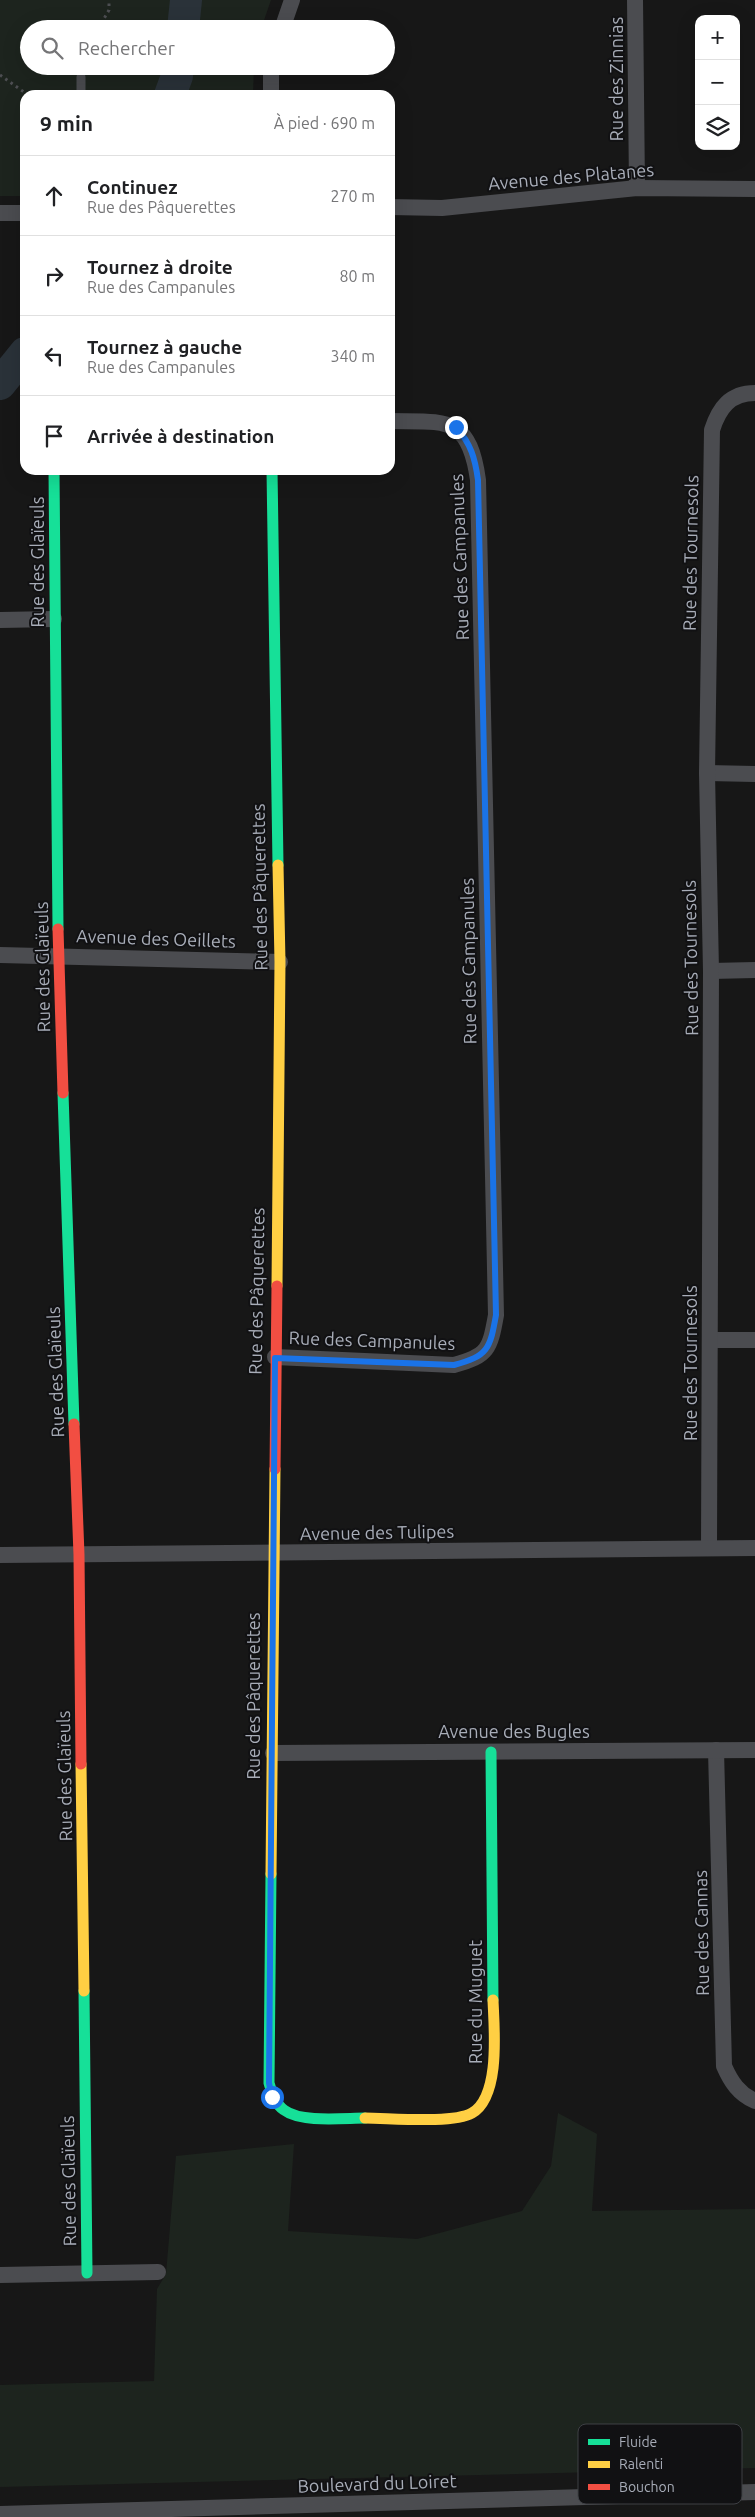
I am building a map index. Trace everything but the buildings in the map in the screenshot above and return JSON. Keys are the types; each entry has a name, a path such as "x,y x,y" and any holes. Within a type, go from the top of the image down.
{"street":[{"path":"285,20 292,0"},
{"name":"Rue des Zinnias","path":"635,0 637,188"},
{"path":"271,75 271,90"},
{"name":"Avenue des Platanes","path":"395,207 442,208 637,188 755,190"},
{"path":"0,213 20,213"},
{"name":"Rue des Tournesols","path":"709,1548 711,971 707,773 712,430 717,414 725,404 732,398 755,393"},
{"name":"Rue des Campanules","path":"275,1358 454,1365 474,1360 486,1350 493,1335 496,1315 478,480 474,455 467,439 456,427 438,422 395,421"},
{"name":"Rue des Glaïeuls","path":"54,475 58,954 79,1555 87,2273"},
{"name":"Rue des Pâquerettes","path":"272,475 280,962 269,2083 272,2097 281,2110"},
{"path":"0,620 54,619"},
{"path":"707,773 755,774"},
{"name":"Avenue des Oeillets","path":"0,955 58,954 280,962"},
{"path":"711,971 755,970"},
{"path":"710,1340 755,1340"},
{"name":"Avenue des Tulipes","path":"0,1555 274,1554 755,1548"},
{"name":"Rue des Cannas","path":"716,1750 724,2066 732,2083 746,2097 755,2101"},
{"name":"Avenue des Bugles","path":"273,1753 755,1750"},
{"name":"Rue du Muguet","path":"281,2110 295,2117 312,2118 456,2118 474,2113 484,2100 494,2062 491,1752"},
{"path":"0,2275 158,2272"},
{"name":"Boulevard du Loiret","path":"742,2492 755,2492"},
{"name":"Boulevard du Loiret","path":"0,2514 578,2497"}],"lane":[{"path":"81,77 81,90"}],"path":[{"path":"103,20 109,10 109,0"},
{"path":"0,74 21,90"}],"shaded area":[{"path":"0,0 271,0 264,20 20,20 20,75 254,75 253,90 20,90 20,196 0,196"},
{"path":"558,2113 597,2134 592,2211 755,2209 755,2468 742,2468 742,2424 578,2424 578,2472 0,2487 0,2385 154,2381 157,2289 166,2274 176,2156 294,2144 288,2231 417,2239 522,2211 551,2166"}],"waterway":[{"path":"184,20 186,0"},
{"path":"172,90 177,75"},
{"path":"0,384 20,359"}],"traffic: fast":[{"path":"54,475 58,929"},
{"path":"272,475 278,865"},
{"path":"63,1093 74,1424"},
{"path":"491,1752 493,2000"},
{"path":"271,1874 269,2083 273,2094 278,2105 284,2110 301,2117 323,2119 365,2118"},
{"path":"84,1991 87,2273"}],"traffic: slow":[{"path":"277,1286 280,962 278,865"},
{"path":"271,1874 275,1469"},
{"path":"81,1764 84,1991"},
{"path":"365,2118 436,2119 472,2113 481,2104 488,2092 492,2077 494,2061 493,2000"}],"traffic: jam":[{"path":"58,929 63,1093"},
{"path":"275,1469 277,1286"},
{"path":"74,1424 79,1555 81,1764"}],"route":[{"path":"272,2097 269,2083 275,1358 454,1365 474,1360 486,1350 493,1335 496,1315 478,480 474,455 467,439 456,427"}]}
